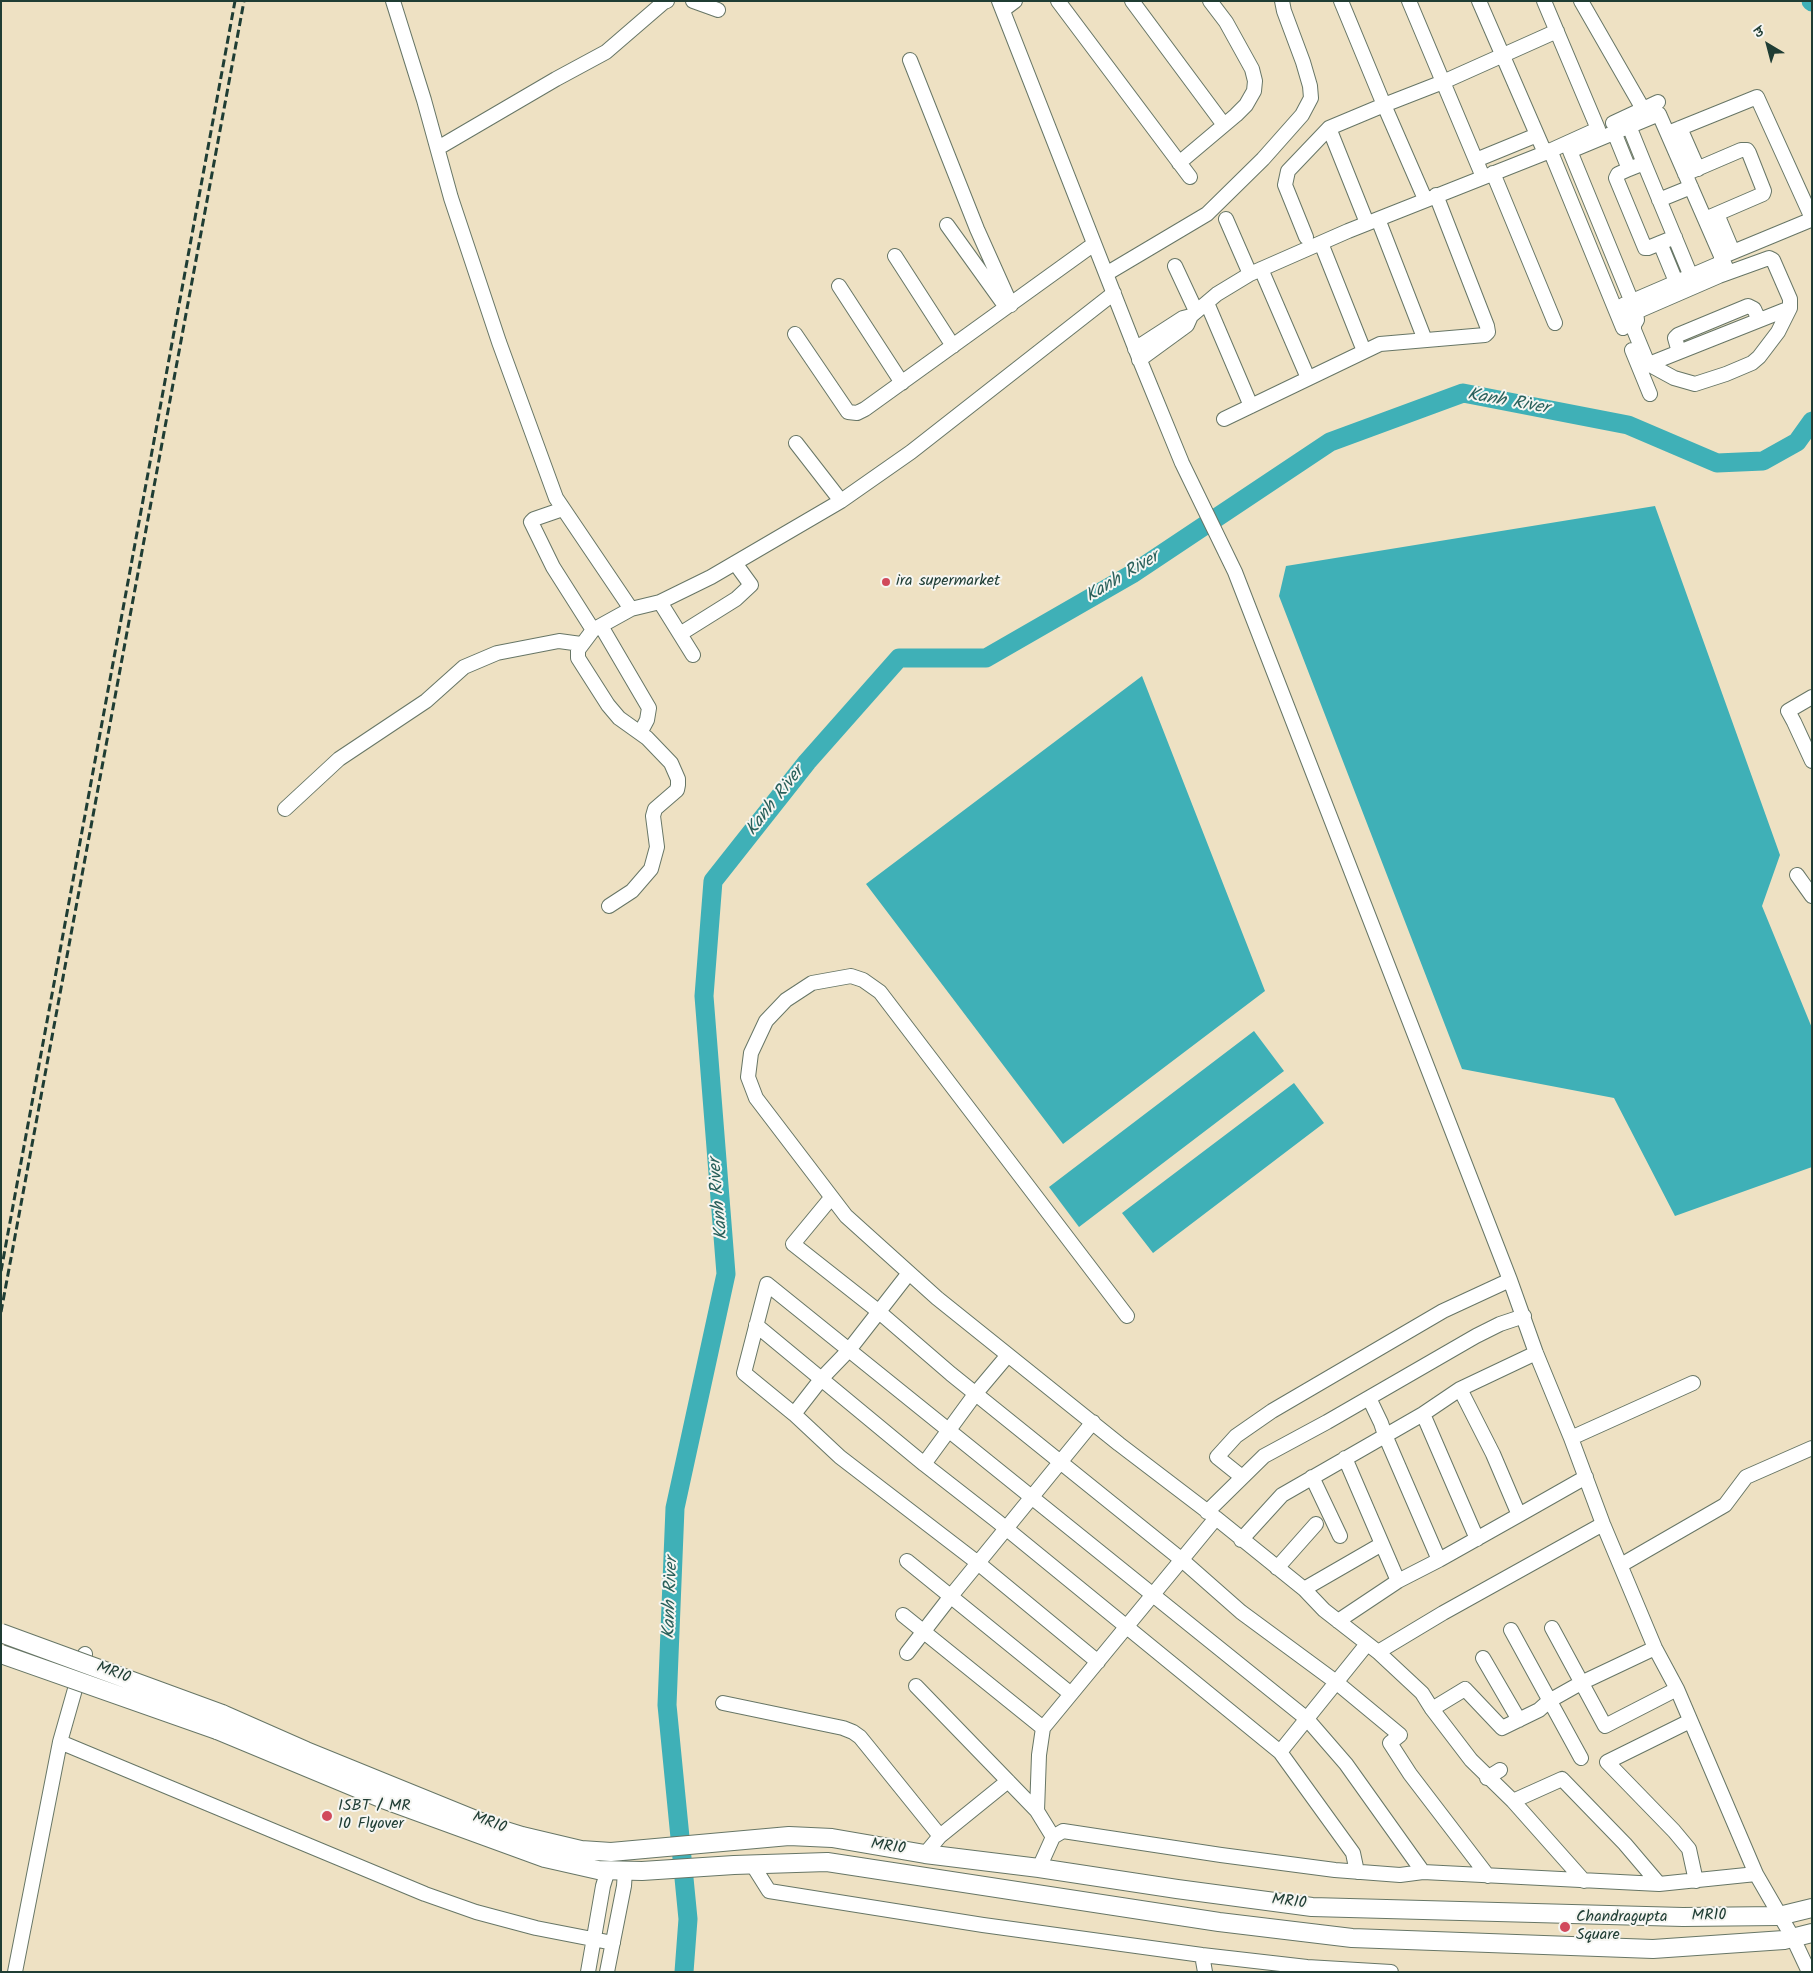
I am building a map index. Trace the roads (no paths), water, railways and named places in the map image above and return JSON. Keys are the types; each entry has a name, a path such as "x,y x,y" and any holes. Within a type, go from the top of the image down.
{"main road":[{"name":"MR10","path":"1,1633 219,1722 383,1800 545,1858 598,1870 642,1871 752,1864 828,1862 1219,1922 1352,1938 1653,1949 1793,1938 1812,1934"},
{"name":"MR10","path":"1,1654 306,1751 493,1827 581,1850 639,1851 789,1836 832,1838 925,1854 1312,1906 1555,1915 1683,1917 1779,1916 1812,1908"}],"street":[{"path":"393,1 454,206 505,358 556,498 631,609"},
{"path":"438,148 606,52 667,1"},
{"path":"694,1 718,10"},
{"path":"1014,1 1001,6 1182,463 1235,572 1603,1524 1622,1565 1655,1648 1676,1689 1756,1874 1793,1938 1809,1971"},
{"path":"1058,1 1190,177"},
{"path":"1132,1 1224,125"},
{"path":"1179,163 1246,105 1254,91 1256,81 1226,22 1210,1"},
{"path":"1106,274 1207,214 1263,160 1302,115 1311,98 1310,86 1282,1"},
{"path":"1224,419 1364,351 1385,343 1480,336 1488,332 1430,197 1384,105 1342,1"},
{"path":"1409,1 1476,160 1488,175 1555,323"},
{"path":"1479,1 1618,314 1650,394"},
{"path":"1544,1 1598,129"},
{"path":"1581,1 1643,109"},
{"path":"1306,237 1284,181 1294,164 1329,128 1444,82 1558,32"},
{"path":"910,60 1009,306"},
{"path":"1618,314 1693,281 1726,261 1808,221 1810,216 1757,97 1674,131"},
{"path":"1138,354 1165,336 1183,318 1256,272 1430,197 1547,152 1658,102"},
{"path":"1658,114 1674,131 1691,177 1711,216 1726,261 1772,258 1790,299 1790,308 1778,332 1759,357 1752,363 1701,384 1689,384 1649,364 1634,330 1637,320 1633,307 1569,152 1658,114"},
{"path":"1629,126 1693,281"},
{"path":"1329,128 1425,340"},
{"path":"1614,132 1629,169"},
{"path":"1476,160 1537,135"},
{"path":"1659,200 1691,177 1741,150 1747,150 1764,191 1763,194 1711,216"},
{"path":"1644,163 1616,176 1645,248 1675,237"},
{"path":"1226,219 1256,272 1308,378"},
{"path":"947,225 1009,306"},
{"path":"1320,243 1364,351"},
{"path":"1660,243 1679,287"},
{"path":"795,334 848,412 857,413 902,383 1094,244"},
{"path":"895,256 953,346"},
{"path":"1175,266 1251,406"},
{"path":"839,286 902,383"},
{"path":"609,906 632,891 651,869 657,847 653,816 654,809 677,790 678,779 670,763 608,705 578,658 578,650 581,644 597,628 631,609 660,602 711,577 841,500 911,452 1114,293"},
{"path":"1649,364 1790,308"},
{"path":"796,443 841,500"},
{"path":"563,509 534,519 531,522 553,568 597,628 649,708 647,720 640,733"},
{"path":"680,634 736,599 751,585 735,563"},
{"path":"660,602 693,655"},
{"path":"285,809 339,759 426,701 464,666 497,653 559,641 581,644"},
{"path":"1812,697 1788,711 1812,761"},
{"path":"1797,875 1812,896"},
{"path":"1127,1316 880,992 863,980 851,976 812,983 786,1000 766,1021 751,1053 748,1077 756,1098 846,1216 909,1273 1008,1355 1118,1444 1212,1515 1304,1589 1324,1610 1372,1648 1422,1693 1471,1760 1487,1778 1513,1801 1584,1881"},
{"path":"832,1198 793,1244 878,1311 951,1374 1182,1560 1241,1612 1336,1682 1400,1735 1390,1743 1410,1774 1488,1876"},
{"path":"794,1414 822,1378 849,1350 909,1273"},
{"path":"1242,1477 1217,1457 1236,1436 1272,1411 1443,1311 1510,1280"},
{"path":"1098,1662 978,1563 840,1457 794,1414 744,1373 767,1284 1307,1719 1346,1764 1423,1872"},
{"path":"1037,1811 1039,1755 1043,1728 1182,1560 1212,1515 1242,1477 1264,1456 1476,1336 1500,1324 1524,1316"},
{"path":"756,1325 924,1464 1127,1626 1280,1752 1353,1854 1357,1872"},
{"path":"1241,1540 1282,1495 1424,1414 1460,1389 1536,1353"},
{"path":"924,1464 948,1429 1008,1355"},
{"path":"1571,1438 1694,1383"},
{"path":"1460,1389 1493,1454 1519,1515"},
{"path":"1369,1398 1439,1560"},
{"path":"1424,1414 1477,1539"},
{"path":"907,1653 1093,1422"},
{"path":"1622,1565 1725,1505 1746,1477 1812,1448"},
{"path":"1346,1458 1398,1581"},
{"path":"1312,1477 1340,1536"},
{"path":"1338,1620 1398,1581 1586,1477"},
{"path":"1277,1568 1316,1524"},
{"path":"1280,1752 1336,1682 1372,1648 1443,1612 1603,1524"},
{"path":"1304,1589 1382,1544"},
{"path":"907,1561 1071,1694"},
{"path":"903,1615 1043,1728"},
{"path":"1552,1628 1605,1726 1676,1689"},
{"path":"1511,1630 1580,1758"},
{"path":"1432,1709 1466,1690 1502,1728 1539,1710 1549,1701 1581,1683 1655,1648"},
{"path":"14,1972 60,1742 85,1654"},
{"path":"1483,1658 1520,1720"},
{"path":"916,1686 1037,1811 1053,1837"},
{"path":"723,1703 843,1728 853,1732 860,1737 940,1836"},
{"path":"1690,1721 1607,1762 1689,1849 1696,1881"},
{"path":"60,1742 425,1894 476,1912 536,1928 613,1943"},
{"path":"1487,1778 1500,1770"},
{"path":"1513,1801 1562,1779 1625,1844 1659,1884"},
{"path":"925,1854 940,1836 1008,1781"},
{"path":"1039,1868 1053,1837 1063,1831 1221,1855 1357,1872 1400,1874 1423,1872 1659,1884 1756,1874"},
{"path":"752,1864 769,1891 983,1925 1202,1955 1307,1967 1391,1972"},
{"path":"588,1972 603,1886 616,1870 624,1886 607,1972"},
{"path":"1202,1955 1205,1972"}],"water":[{"path":"1655,506 1780,855 1762,906 1812,1028 1812,1167 1675,1216 1614,1098 1462,1069 1279,596 1286,566"},
{"path":"1142,676 1265,991 1063,1144 866,884"},
{"path":"1254,1031 1284,1071 1079,1227 1049,1187"},
{"path":"1294,1083 1324,1123 1153,1253 1122,1213"}],"waterway":[{"name":"Kanh River","path":"684,1972 688,1919 667,1705 675,1508 726,1274 704,996 713,881 807,762 899,658 986,658 1132,574 1330,442 1463,393 1628,425 1717,463 1763,461 1797,442 1812,421"}],"railway":[{"path":"1,1271 235,1"},
{"path":"1,1312 244,1"}],"place":[{"name":"ira supermarket","path":"886,582"},
{"name":"ISBT / MR 10 Flyover","path":"327,1816"},
{"name":"Chandragupta Square","path":"1565,1927"}]}
